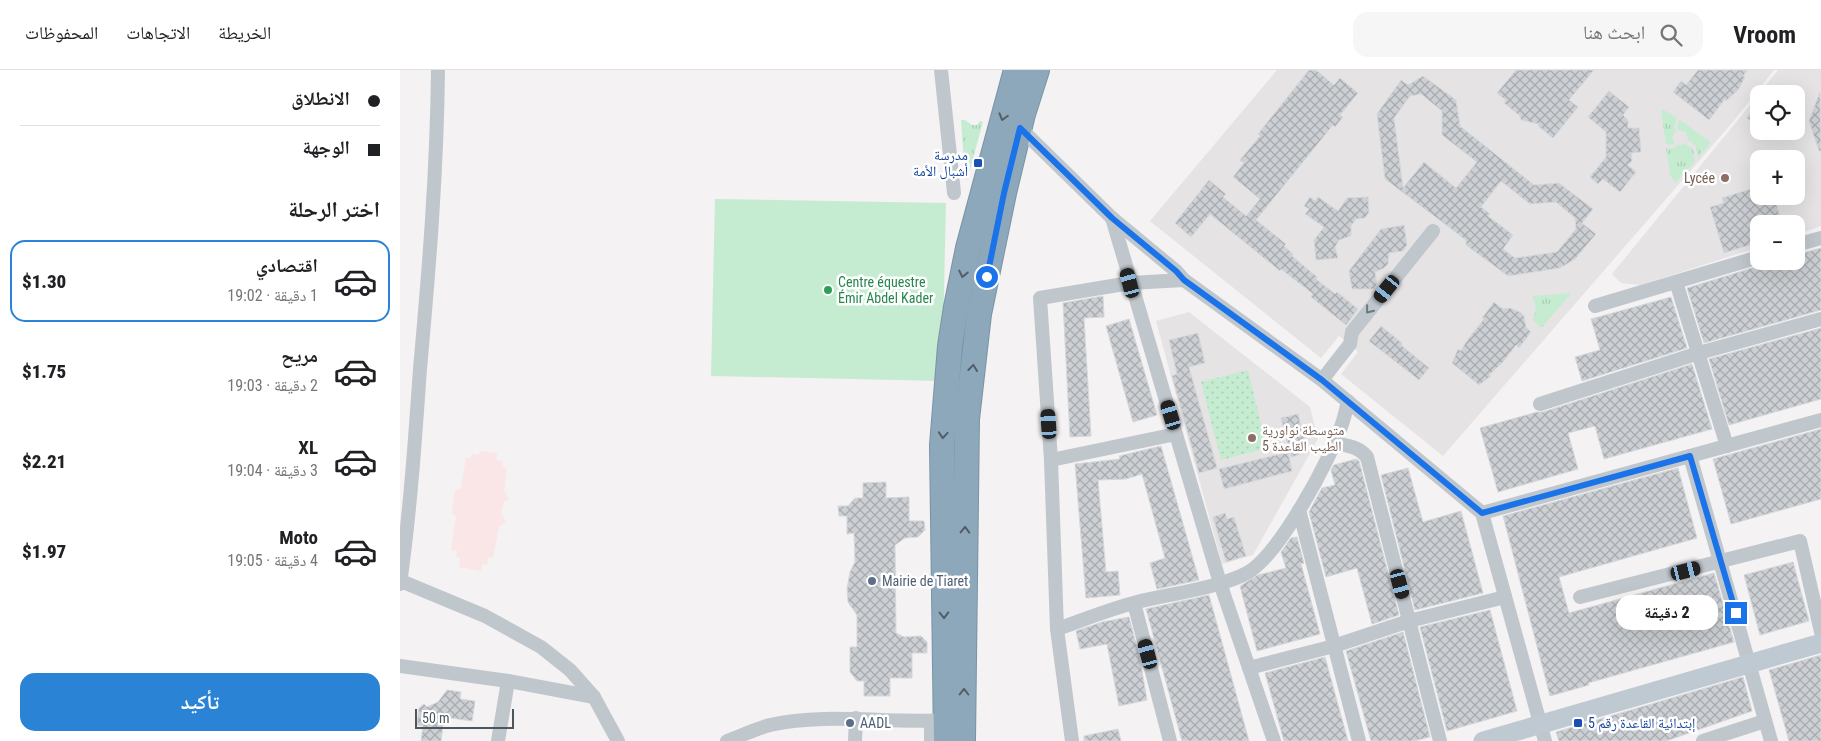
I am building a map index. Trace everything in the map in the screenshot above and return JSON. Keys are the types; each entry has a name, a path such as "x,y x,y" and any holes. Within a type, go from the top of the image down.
{"highway":[{"path":"941,727 942,445 950,346 968,248 1016,70"},
{"path":"963,741 967,419 979,314 1004,193 1023,114 1036,70"}],"street":[{"path":"438,70 434,199 409,511 400,583 485,616 541,647 570,670 594,697 618,741"},
{"path":"942,70 954,193"},
{"path":"1020,128 1112,218 1176,271 1184,280 1322,380 1482,513 1543,733"},
{"path":"1112,218 1220,583 1274,741"},
{"path":"1322,380 1350,344 1352,332 1433,231"},
{"path":"1805,243 1821,238"},
{"path":"1595,306 1750,260"},
{"path":"1072,741 1057,629 1051,460 1040,298 1130,283 1184,280"},
{"path":"1676,282 1727,446"},
{"path":"1540,404 1699,353 1821,319"},
{"path":"1057,629 1134,603 1220,583 1246,573 1261,563 1272,551 1299,510 1334,443 1342,424 1348,401"},
{"path":"1482,513 1821,420"},
{"path":"1051,460 1176,434"},
{"path":"1334,443 1355,447 1362,450 1367,457 1440,741"},
{"path":"1690,456 1771,741"},
{"path":"1299,510 1359,741"},
{"path":"1580,597 1800,541 1821,632"},
{"path":"1249,668 1334,646 1409,621 1505,597"},
{"path":"1134,603 1170,741"},
{"path":"1484,741 1543,733 1750,664 1821,643"},
{"path":"400,666 508,681 594,697"},
{"path":"498,741 508,681"},
{"path":"856,718 856,741"},
{"path":"727,741 769,725 804,720 856,718 941,727 931,741"},
{"path":"1703,741 1765,721"}],"shaded area":[{"path":"1277,70 1774,70 1762,85 1750,85 1750,100 1732,123 1443,456 1341,374 1358,352 1350,344 1339,336 1321,358 1150,221"},
{"name":"Lycée","path":"1778,70 1821,70 1821,226 1805,232 1805,215 1750,215 1750,250 1641,285 1621,283 1612,274 1750,105 1750,140 1805,140 1805,85 1766,85"},
{"name":"متوسطة نواورية الطيب القاعدة 5","path":"1189,312 1310,407 1318,439 1253,555 1222,564 1156,321"},
{"path":"480,451 497,453 496,460 503,461 502,467 507,468 504,490 509,499 504,502 501,513 506,522 499,526 493,558 488,557 487,565 482,564 481,571 459,567 460,557 456,557 457,551 451,550 456,517 452,513 455,491 461,488 466,458 471,458 472,454 479,455"}],"green space":[{"path":"1662,109 1677,118 1674,126 1676,131 1672,137 1674,143 1672,145 1666,144"},
{"path":"1679,119 1711,143 1698,158 1696,146 1688,140 1686,132 1677,128"},
{"path":"961,120 965,120 972,125 977,125 980,121 983,122 967,180 965,177"},
{"path":"1685,144 1693,149 1695,161 1675,183 1670,175 1666,148 1674,148 1677,145"},
{"name":"Centre équestre Émir Abdel Kader","path":"715,199 946,203 942,381 711,376"},
{"path":"1572,293 1541,328 1533,320 1536,308 1532,296"},
{"path":"1248,370 1267,448 1221,460 1201,382"}],"building":[{"path":"1309,70 1316,70 1334,85 1340,78 1358,93 1340,115 1343,117 1335,127 1333,125 1256,220 1286,244 1284,246 1293,254 1292,256 1317,277 1316,279 1335,294 1337,292 1358,309 1346,325 1311,297 1313,294 1281,269 1280,271 1210,214 1191,237 1175,223 1209,180 1226,194 1223,197 1246,216 1260,199 1233,177 1244,163 1240,160 1260,136 1258,134"},
{"path":"1516,70 1594,70 1569,100 1578,107 1553,138 1538,126 1539,124 1521,120 1520,116 1504,103 1506,100 1497,93"},
{"path":"1698,70 1748,70 1743,76 1745,77 1738,90 1726,101 1725,99 1709,120 1673,92 1681,81 1686,85"},
{"path":"1423,76 1456,100 1460,126 1534,185 1559,183 1593,209 1582,223 1596,234 1575,259 1560,268 1508,276 1466,245 1466,240 1385,179 1377,114 1401,80 1408,85","holes":["1421,94 1442,111 1442,135 1477,162 1456,188 1424,162 1403,188 1394,118 1410,96","1501,181 1530,204 1556,202 1575,218 1576,229 1557,252 1515,258 1503,249 1513,235 1488,216 1490,214 1481,207"]},
{"path":"1609,91 1629,107 1623,115 1628,120 1628,128 1639,128 1641,152 1631,153 1632,161 1628,165 1636,172 1620,192 1603,179 1598,184 1590,177 1606,157 1606,132 1588,117"},
{"path":"1820,92 1821,151 1819,151 1809,121"},
{"path":"1750,189 1750,205 1777,205 1779,215 1750,215 1750,245 1724,253 1710,207 1724,203 1722,198"},
{"path":"1310,197 1315,201 1318,197 1338,211 1347,198 1368,197 1369,212 1365,218 1356,219 1351,226 1351,236 1339,240 1335,247 1338,258 1316,260 1314,240 1324,227 1305,214 1309,209 1304,206"},
{"path":"1404,225 1407,245 1403,251 1389,253 1388,264 1375,272 1377,284 1374,289 1352,289 1349,271 1381,229"},
{"path":"1821,248 1821,310 1704,343 1687,288 1750,269 1805,270 1805,252"},
{"path":"1103,296 1104,317 1084,318 1091,436 1070,437 1063,303"},
{"path":"1671,297 1687,348 1582,381 1575,357 1600,350 1591,319"},
{"path":"1494,302 1503,309 1510,308 1520,312 1524,316 1526,327 1531,332 1519,348 1516,345 1503,362 1489,375 1491,376 1479,385 1452,363 1458,349 1461,351"},
{"path":"1129,319 1157,415 1133,422 1106,326"},
{"path":"1381,326 1429,368 1419,380 1369,341"},
{"path":"1821,328 1821,399 1729,425 1709,359"},
{"path":"1198,333 1205,363 1189,367 1217,468 1199,473 1172,376 1177,374 1169,340"},
{"path":"1692,364 1712,429 1604,459 1595,426 1568,433 1578,469 1498,492 1480,428 1543,412"},
{"path":"1298,414 1306,445 1303,446 1305,453 1291,457 1281,418"},
{"path":"1821,429 1821,499 1731,524 1713,459"},
{"path":"1161,446 1199,580 1157,589 1150,563 1165,558 1142,474 1126,479 1098,480 1106,572 1118,571 1120,595 1086,598 1075,464 1120,459 1119,456"},
{"path":"1288,452 1292,471 1224,489 1219,469"},
{"path":"1356,459 1359,461 1399,615 1372,624 1357,568 1326,577 1309,512 1322,488 1335,485 1331,470 1334,465"},
{"path":"1408,468 1423,522 1461,511 1483,593 1415,610 1381,475"},
{"path":"1678,468 1697,538 1559,577 1569,613 1714,573 1734,642 1588,683 1589,685 1550,696 1503,516"},
{"name":"Mairie de Tiaret","path":"886,482 886,498 909,497 909,521 924,521 925,530 918,537 905,538 895,545 896,633 904,637 921,636 927,642 927,653 912,653 912,678 890,678 890,696 864,696 864,681 857,681 850,672 850,647 857,647 857,615 848,602 847,589 850,572 855,562 854,533 847,534 847,516 839,516 838,506 848,506 855,498 863,498 863,483"},
{"path":"1225,513 1227,519 1234,517 1246,556 1226,562 1213,517"},
{"path":"1297,537 1304,563 1301,564 1320,634 1257,651 1240,586 1258,575 1286,568 1281,552 1291,538"},
{"path":"1793,562 1809,621 1760,635 1744,575"},
{"path":"1209,595 1249,741 1182,741 1146,609"},
{"path":"1490,610 1517,711 1447,731 1420,627"},
{"path":"1129,617 1140,660 1147,700 1119,706 1107,644 1080,649 1076,631 1102,622"},
{"path":"1403,632 1430,737 1414,741 1371,741 1346,651"},
{"path":"1821,655 1821,741 1789,741 1769,670"},
{"path":"1325,657 1348,741 1284,741 1265,673"},
{"path":"1743,677 1752,711 1666,741 1559,741 1556,732"},
{"path":"447,690 461,692 460,699 475,701 472,721 444,717 441,741 421,741 423,726 417,725 419,708 424,704 427,707 438,702"},
{"path":"1118,729 1121,741 1084,741 1084,736"}],"place":[{"name":"مدرسة أشبال الأمة","path":"978,163"},
{"name":"Lycée","path":"1725,178"},
{"name":"Centre équestre Émir Abdel Kader","path":"828,290"},
{"name":"متوسطة نواورية الطيب القاعدة 5","path":"1252,438"},
{"name":"Mairie de Tiaret","path":"872,581"},
{"name":"AADL","path":"850,723"},
{"name":"إبتدائية القاعدة رقم 5","path":"1578,723"}],"route":[{"path":"987,277 1004,193 1020,128 1112,218 1176,271 1184,280 1322,380 1482,513 1690,456 1736,613"}]}
